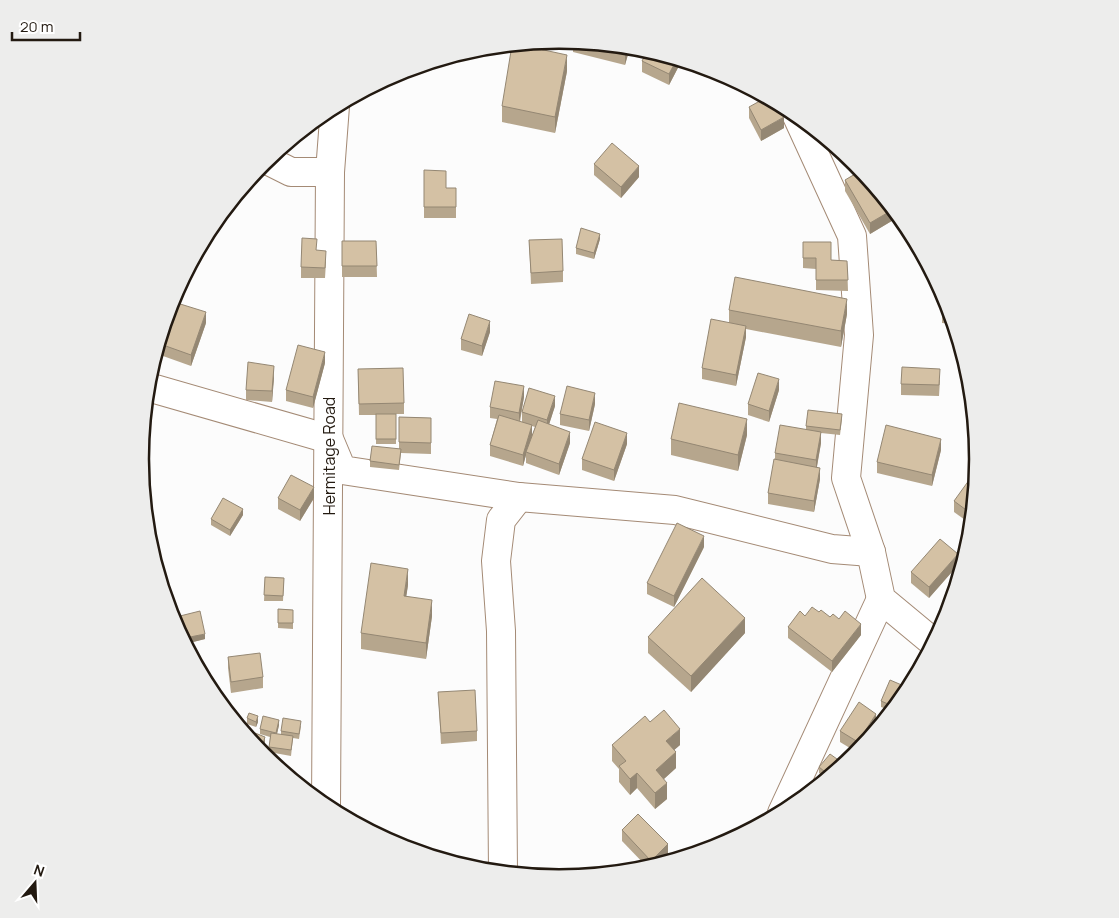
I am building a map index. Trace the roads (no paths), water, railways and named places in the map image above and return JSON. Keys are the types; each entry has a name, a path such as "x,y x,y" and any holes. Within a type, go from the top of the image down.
{"street":[{"name":"Hermitage Road","path":"326,796 330,172 334,117"},
{"path":"789,798 881,599 872,552 846,478 859,335 852,236 803,130"},
{"path":"275,164 291,172 330,172"},
{"path":"155,389 329,439 342,470 519,497 675,510 832,549 872,552"},
{"path":"502,865 501,631 496,561 501,520 519,497"},
{"path":"881,599 928,638"}]}
